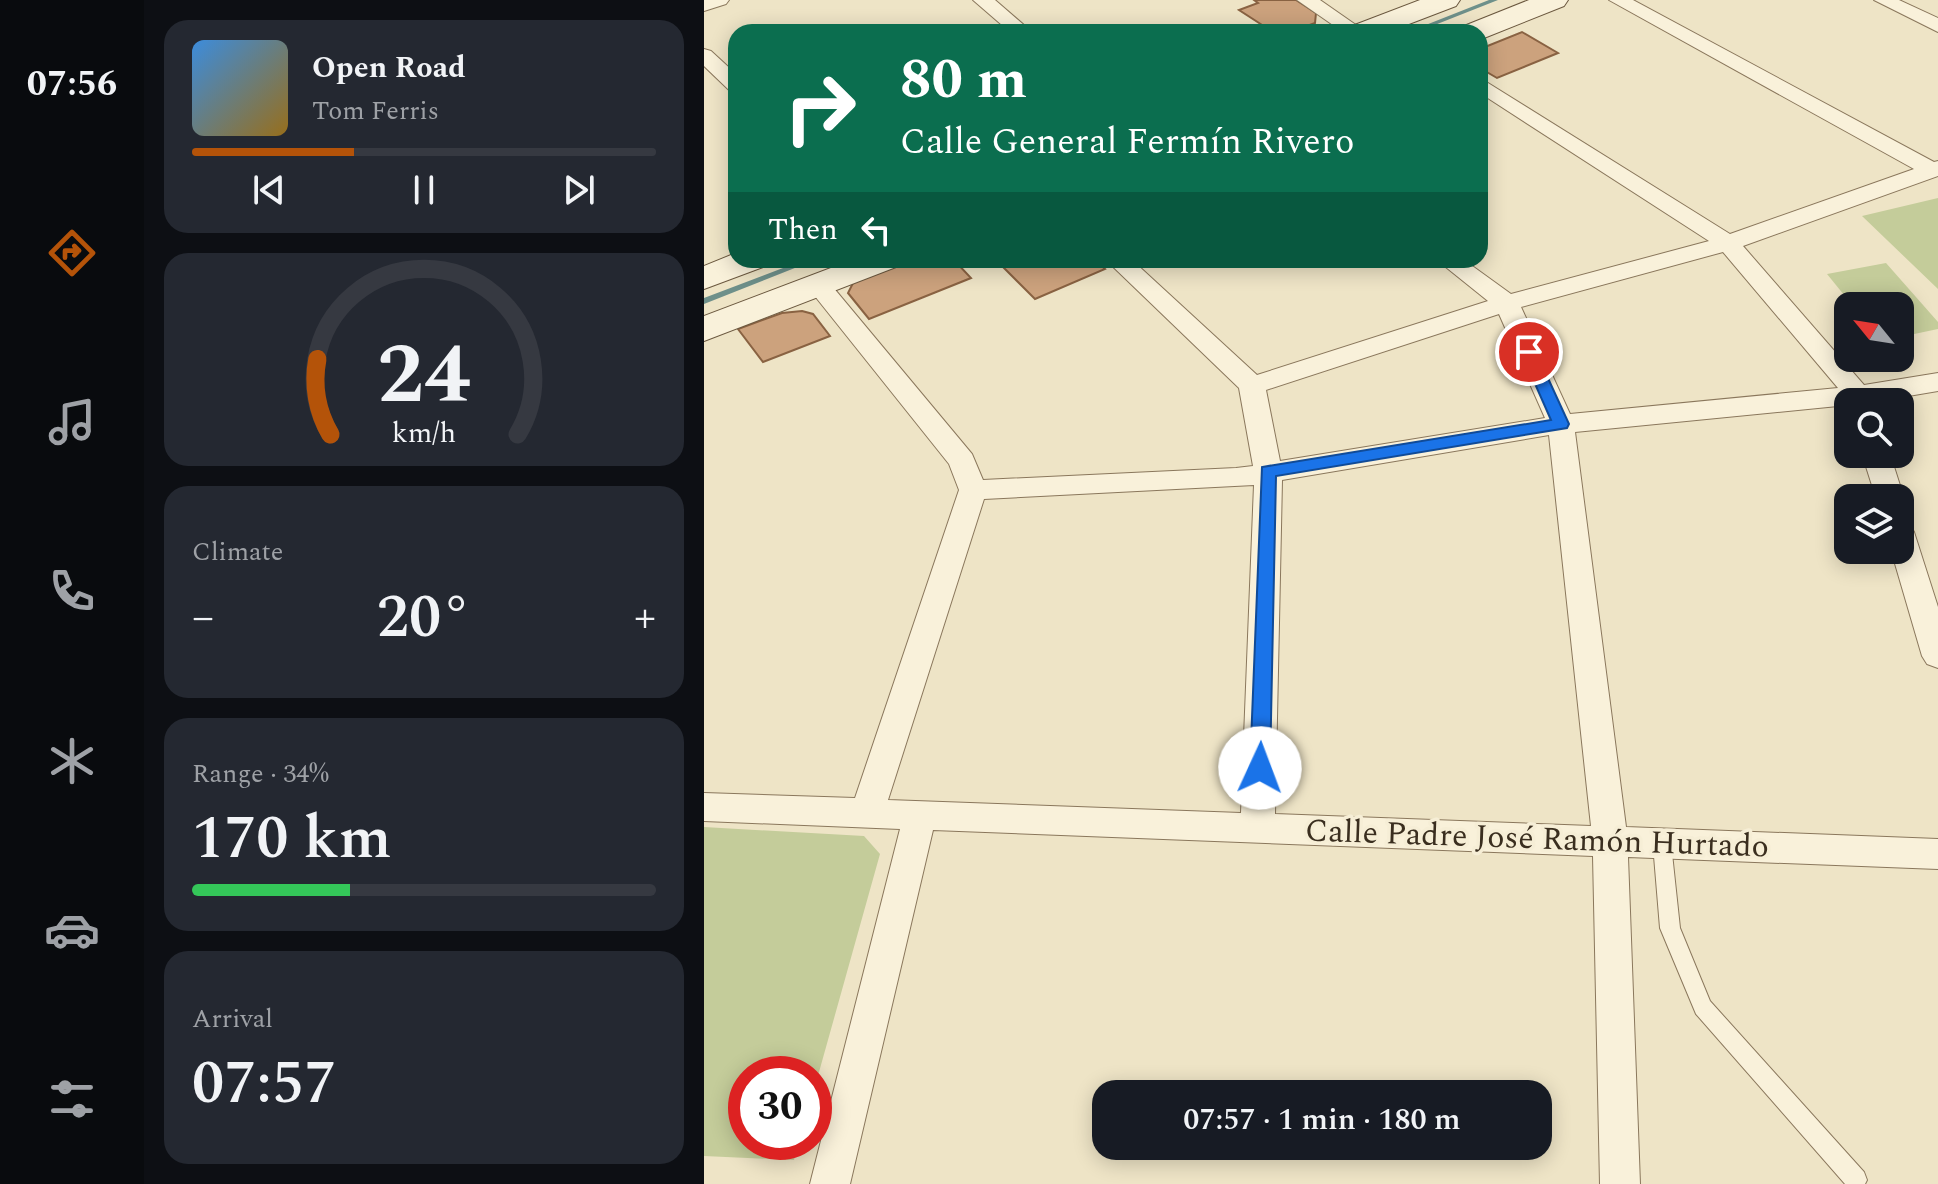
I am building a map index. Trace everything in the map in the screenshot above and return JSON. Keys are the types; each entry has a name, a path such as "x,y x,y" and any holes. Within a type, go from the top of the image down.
{"main road":[{"path":"1381,24 1446,0"},
{"path":"1488,26 1554,0"},
{"path":"704,278 730,268"},
{"path":"704,329 863,268"}],"street":[{"path":"704,5 719,0"},
{"path":"983,0 1012,24"},
{"path":"1307,0 1346,24"},
{"path":"1619,0 1935,169"},
{"path":"1884,0 1936,23"},
{"path":"704,55 728,78"},
{"path":"1488,89 1728,243 1850,388"},
{"path":"1252,385 1507,303 1728,243 1935,169"},
{"path":"1127,268 1252,385 1268,472 1258,828"},
{"path":"1460,268 1507,303 1561,424 1610,841 1620,1184"},
{"path":"818,285 962,461 973,490 867,813"},
{"path":"1910,388 1938,382"},
{"path":"973,490 1236,478 1561,424 1834,401"},
{"path":"1910,564 1938,656"},
{"name":"Calle Padre José Ramón Hurtado","path":"704,807 1938,854"},
{"path":"830,1184 920,815"}],"lane":[{"path":"1662,844 1670,928 1703,1007 1856,1180"}],"green space":[{"path":"1938,198 1938,289 1862,216"},
{"path":"1886,263 1912,292 1842,292 1827,274"},
{"path":"1914,295 1938,322 1938,329 1914,334"},
{"path":"704,827 864,836 880,854 824,1056 728,1056 728,1157 704,1156"}],"building":[{"path":"1254,0 1296,0 1316,13 1315,23 1261,24 1239,10 1258,3"},
{"path":"1522,32 1558,53 1497,78 1488,73 1488,46"},
{"path":"879,268 962,268 971,278 869,319 848,293 856,277"},
{"path":"1004,268 1105,269 1035,299"},
{"path":"802,311 813,314 830,336 763,362 738,329 782,313"}],"waterway":[{"path":"1432,24 1495,0"},
{"path":"704,301 790,268"}],"route":[{"path":"1260,768 1268,472 1561,424 1529,352"}]}
